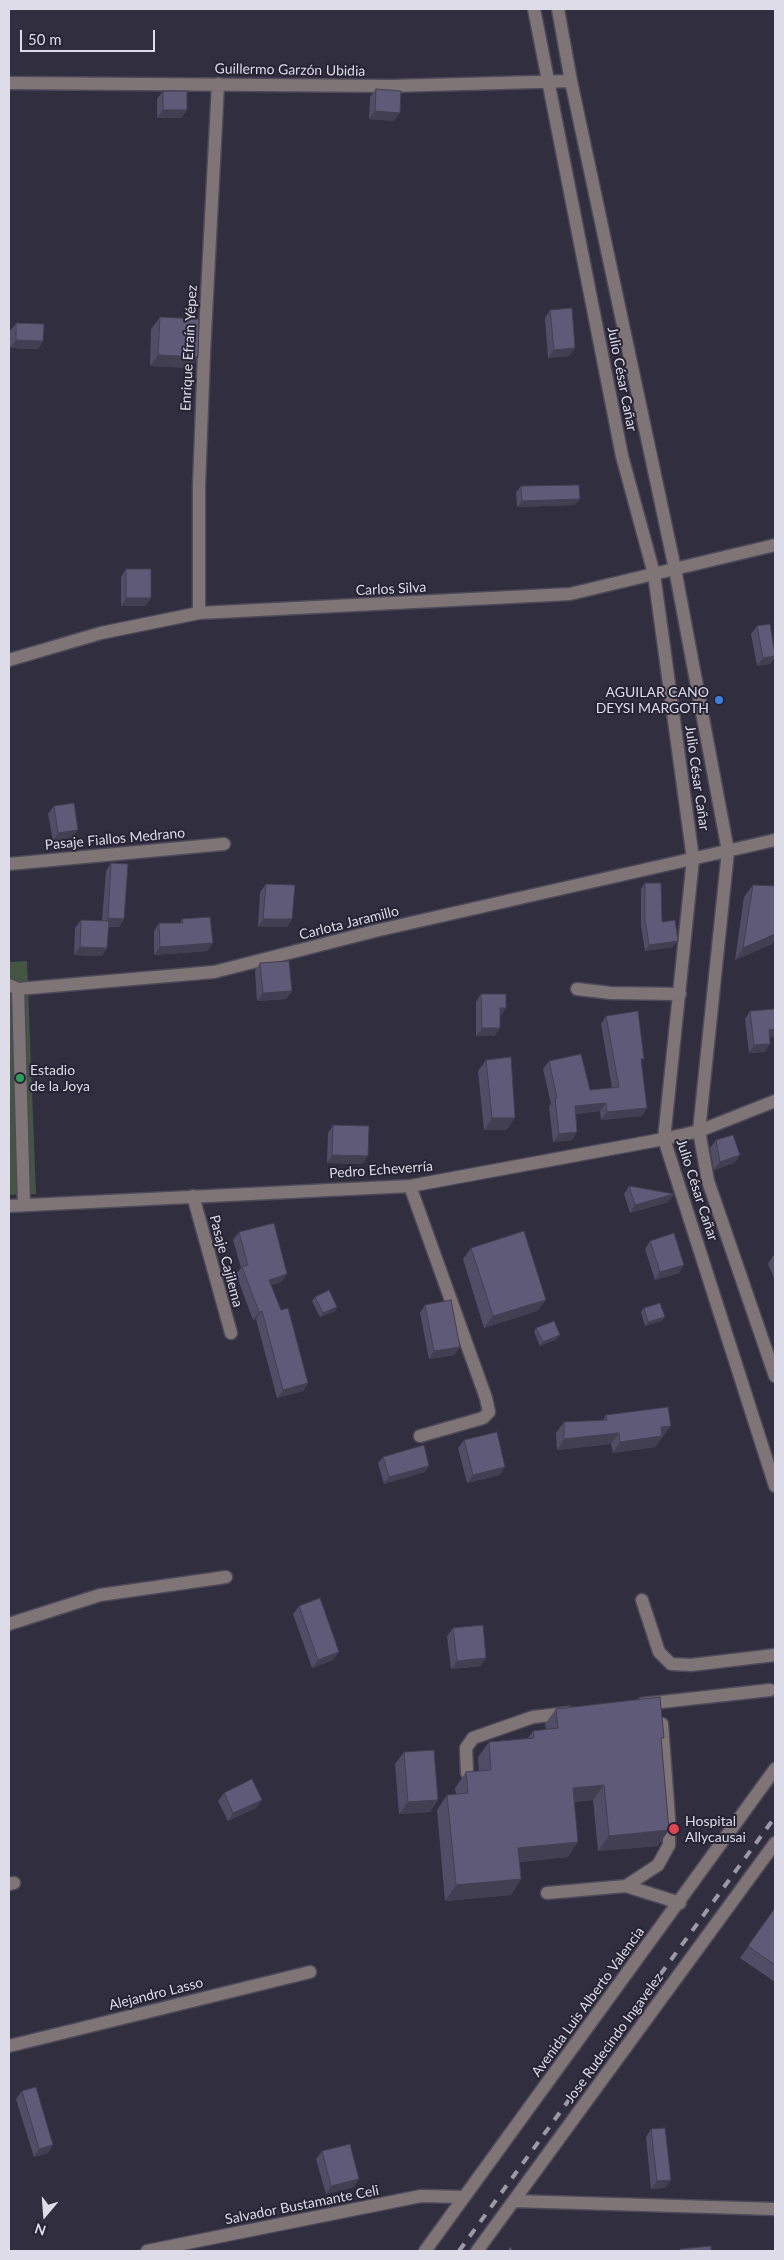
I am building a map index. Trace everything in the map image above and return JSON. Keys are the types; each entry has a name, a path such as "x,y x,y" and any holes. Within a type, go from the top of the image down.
{"street":[{"name":"Julio César Cañar","path":"534,9 622,456 654,574 693,859 664,1139 775,1486"},
{"name":"Julio César Cañar","path":"558,9 571,81 675,569 728,851 699,1131 708,1181 775,1376"},
{"name":"Guillermo Garzón Ubidia","path":"9,83 391,86 571,81"},
{"name":"Enrique Efraín Yépez","path":"199,614 199,486 218,84"},
{"name":"Carlos Silva","path":"9,660 100,633 199,614 570,594 775,545"},
{"name":"Carlota Jaramillo","path":"13,987 214,972 375,931 775,840"},
{"name":"Pasaje Fiallos Medrano","path":"9,864 224,844"},
{"path":"13,987 24,1206"},
{"path":"577,989 628,994 680,994"},
{"name":"Pedro Echeverría","path":"9,1206 410,1186 699,1131 775,1101"},
{"path":"410,1186 486,1398 489,1412 483,1418 420,1436"},
{"name":"Pasaje Cajilema","path":"193,1196 231,1333"},
{"path":"9,1624 100,1595 226,1577"},
{"path":"642,1600 659,1652 671,1664 692,1665 775,1655"},
{"path":"631,1706 770,1690"},
{"path":"626,1886 648,1874 658,1865 669,1845 669,1819 660,1702"},
{"path":"467,1773 466,1748 474,1738 533,1717 582,1711"},
{"name":"Avenida Luis Alberto Valencia","path":"425,2251 680,1903 775,1769"},
{"name":"Jose Rudecindo Ingavelez","path":"477,2251 775,1843"},
{"path":"547,1893 626,1886 680,1903"},
{"name":"Alejandro Lasso","path":"9,2046 310,1972"},
{"name":"Salvador Bustamante Celi","path":"147,2251 421,2196 464,2197"},
{"path":"514,2201 775,2209"}],"green space":[{"name":"Estadio de la Joya","path":"27,961 36,1194 9,1195 9,962"}],"building":[{"path":"376,89 401,91 400,113 375,111"},
{"path":"163,91 187,91 187,110 163,110"},
{"path":"572,308 575,348 554,350 550,310"},
{"path":"160,317 199,319 198,357 158,355"},
{"path":"16,323 44,324 43,341 16,340"},
{"path":"579,485 580,499 522,501 521,486"},
{"path":"126,569 151,569 151,598 126,598"},
{"path":"770,624 775,656 763,658 757,626"},
{"path":"74,803 78,830 58,833 54,806"},
{"path":"111,863 128,864 124,919 108,918"},
{"path":"645,883 661,883 662,922 675,920 678,941 649,945 645,919"},
{"path":"266,884 295,885 292,919 263,919"},
{"path":"753,885 775,886 775,934 743,948"},
{"path":"210,917 213,943 160,947 159,923 183,923 182,919"},
{"path":"81,920 109,921 107,948 80,947"},
{"path":"289,961 292,991 263,993 260,963"},
{"path":"481,994 506,994 506,1008 500,1008 500,1028 482,1028"},
{"path":"775,1009 775,1029 769,1030 770,1044 754,1045 750,1011"},
{"path":"638,1011 644,1059 641,1059 647,1108 607,1112 606,1103 575,1106 577,1132 559,1134 555,1098 557,1098 549,1061 581,1054 590,1090 619,1087 606,1016"},
{"path":"511,1057 515,1118 492,1118 486,1060"},
{"path":"333,1125 369,1126 368,1156 332,1155"},
{"path":"733,1135 740,1155 720,1162 716,1140"},
{"path":"629,1186 674,1194 635,1205"},
{"path":"274,1223 287,1274 269,1280 281,1310 288,1308 308,1383 283,1390 262,1311 259,1312 242,1267 248,1265 239,1232"},
{"path":"524,1231 546,1300 493,1316 471,1248"},
{"path":"674,1233 684,1265 660,1272 650,1241"},
{"path":"329,1290 337,1307 323,1313 315,1297"},
{"path":"451,1300 460,1347 434,1351 425,1305"},
{"path":"660,1303 665,1317 648,1322 644,1308"},
{"path":"554,1321 560,1335 543,1342 536,1328"},
{"path":"668,1407 671,1426 661,1427 662,1436 620,1442 619,1433 564,1439 564,1422 607,1420 606,1415"},
{"path":"497,1432 505,1467 473,1475 464,1440"},
{"path":"424,1445 429,1466 389,1477 383,1457"},
{"path":"320,1598 339,1652 318,1660 299,1606"},
{"path":"483,1625 486,1658 457,1661 453,1628"},
{"path":"660,1697 664,1738 661,1738 669,1830 609,1836 604,1785 573,1788 578,1842 518,1848 521,1879 456,1885 447,1795 468,1793 466,1772 491,1770 489,1742 534,1738 533,1731 558,1728 556,1709"},
{"path":"434,1750 438,1800 408,1802 404,1752"},
{"path":"252,1779 262,1800 233,1813 224,1793"},
{"path":"775,1908 775,1965 748,1946"},
{"path":"36,2087 53,2145 39,2149 22,2091"},
{"path":"665,2128 671,2180 657,2181 651,2129"},
{"path":"350,2144 359,2179 331,2186 322,2151"},
{"path":"711,2246 711,2251 680,2251 680,2249"}],"railway":[{"path":"459,2251 775,1817"}],"place":[{"name":"AGUILAR CANO DEYSI MARGOTH","path":"719,700"},
{"name":"Estadio de la Joya","path":"20,1078"},
{"name":"Hospital Allycausai","path":"674,1829"}]}
